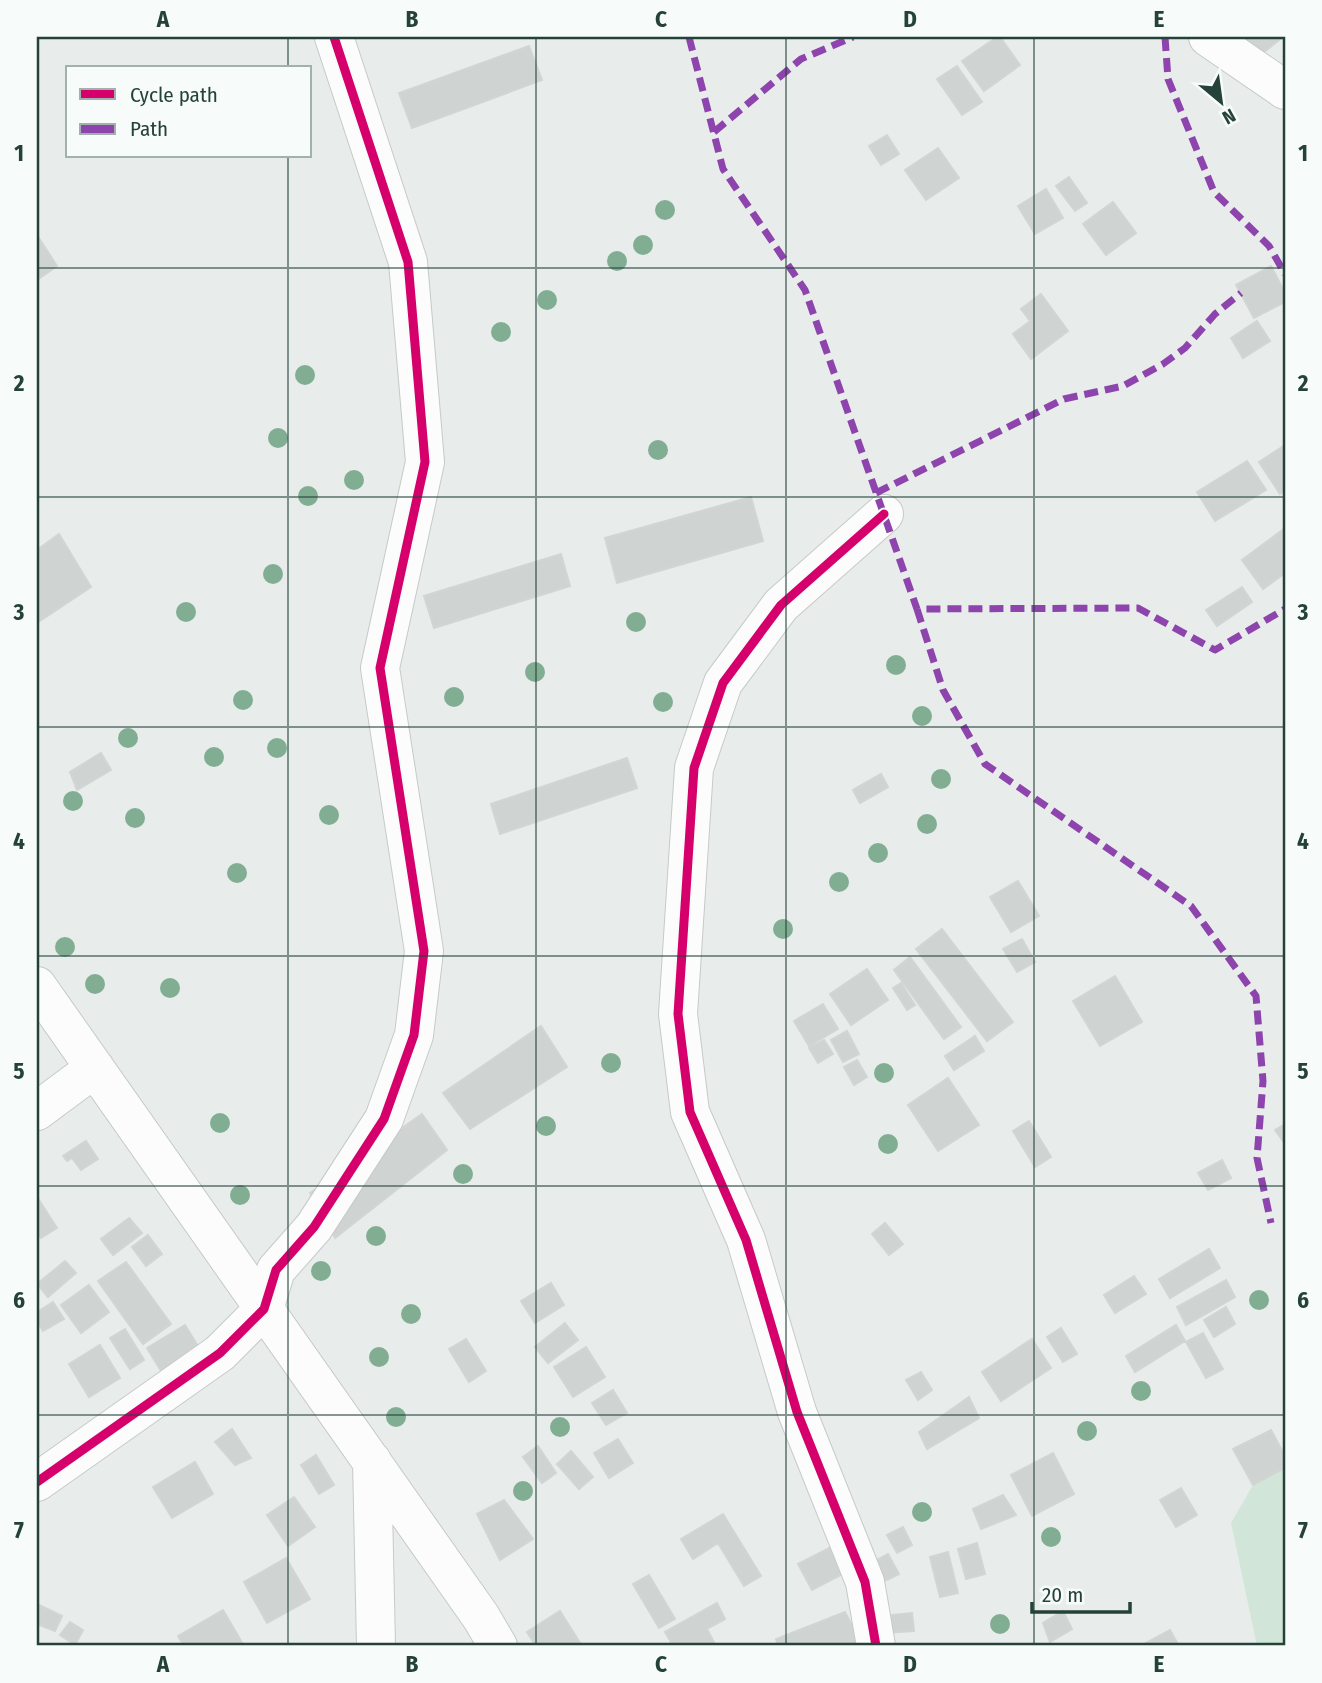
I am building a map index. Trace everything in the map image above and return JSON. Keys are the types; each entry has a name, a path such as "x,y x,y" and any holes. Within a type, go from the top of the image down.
{"street":[{"path":"37,1482 220,1353 264,1309 276,1270 314,1227 384,1119 414,1035 424,951 380,668 425,462 408,262 334,37"},
{"path":"1208,37 1285,90"},
{"path":"876,1646 865,1582 797,1412 746,1240 690,1112 678,1014 695,768 723,683 781,605 884,514"},
{"path":"37,986 481,1617 498,1646"},
{"path":"37,1111 95,1068"},
{"path":"372,1461 376,1646"}],"green space":[{"path":"1285,1468 1285,1646 1257,1646 1231,1523 1253,1485"}],"building":[{"path":"1000,37 1020,65 984,91 962,61"},
{"path":"1238,37 1283,37 1255,59"},
{"path":"529,46 542,80 412,128 399,93"},
{"path":"957,66 982,102 962,115 937,79"},
{"path":"887,135 899,154 881,165 869,146"},
{"path":"938,148 959,178 926,200 905,170"},
{"path":"1069,177 1087,203 1075,211 1056,186"},
{"path":"1046,189 1063,218 1035,234 1018,206"},
{"path":"1113,202 1136,233 1106,255 1083,224"},
{"path":"37,235 57,266 37,280"},
{"path":"1271,266 1285,293 1285,302 1254,318 1236,285"},
{"path":"1041,294 1068,331 1031,359 1013,334 1030,321 1021,309"},
{"path":"1257,321 1270,341 1243,358 1231,338"},
{"path":"1285,445 1285,490 1280,494 1259,462"},
{"path":"1247,461 1266,490 1215,521 1197,492"},
{"path":"751,497 763,541 617,583 605,538"},
{"path":"1285,528 1285,573 1263,589 1242,560"},
{"path":"59,534 91,587 37,623 37,550"},
{"path":"561,554 570,586 434,628 424,596"},
{"path":"1242,587 1252,602 1217,626 1206,610"},
{"path":"101,753 111,770 77,790 70,772"},
{"path":"627,758 637,788 500,834 491,804"},
{"path":"881,774 888,787 860,803 853,790"},
{"path":"1018,881 1039,916 1011,932 990,897"},
{"path":"942,929 1013,1022 987,1041 916,949"},
{"path":"1022,939 1035,962 1017,972 1003,949"},
{"path":"910,957 961,1027 944,1039 894,970"},
{"path":"867,969 888,1000 851,1025 830,994"},
{"path":"1115,976 1142,1022 1100,1046 1073,1001"},
{"path":"901,983 915,1005 907,1010 893,988"},
{"path":"823,1004 838,1029 809,1046 794,1021"},
{"path":"541,1026 567,1067 470,1129 443,1093"},
{"path":"847,1031 859,1054 843,1062 831,1040"},
{"path":"975,1036 984,1051 954,1070 945,1056"},
{"path":"824,1040 833,1054 818,1063 809,1048"},
{"path":"857,1060 867,1077 854,1085 844,1067"},
{"path":"948,1078 979,1125 938,1151 908,1105"},
{"path":"422,1114 447,1150 335,1238 310,1193"},
{"path":"1029,1121 1051,1157 1035,1167 1013,1131"},
{"path":"1285,1124 1285,1144 1275,1130"},
{"path":"86,1141 98,1159 81,1170 72,1158 67,1161 63,1156"},
{"path":"1222,1160 1231,1178 1208,1190 1198,1173"},
{"path":"37,1197 57,1228 41,1238 37,1232"},
{"path":"129,1218 142,1233 113,1255 101,1239"},
{"path":"885,1223 903,1244 889,1255 872,1234"},
{"path":"148,1235 162,1254 146,1266 132,1247"},
{"path":"1209,1249 1220,1268 1170,1298 1159,1279"},
{"path":"65,1261 76,1273 48,1297 37,1284"},
{"path":"126,1262 171,1324 143,1344 98,1281"},
{"path":"1134,1276 1146,1294 1115,1313 1104,1295"},
{"path":"1226,1280 1235,1297 1186,1325 1177,1307"},
{"path":"551,1283 564,1305 535,1323 521,1301"},
{"path":"89,1285 109,1312 81,1333 61,1305"},
{"path":"53,1302 64,1319 43,1331 37,1321 37,1312"},
{"path":"1226,1307 1235,1324 1214,1337 1204,1320"},
{"path":"565,1323 578,1340 548,1363 535,1347"},
{"path":"185,1325 204,1356 166,1379 147,1348"},
{"path":"1176,1325 1185,1341 1135,1372 1126,1356"},
{"path":"1061,1328 1077,1354 1063,1362 1047,1337"},
{"path":"125,1329 144,1360 130,1369 110,1338"},
{"path":"1203,1333 1223,1369 1206,1378 1186,1342"},
{"path":"466,1339 486,1371 469,1382 449,1349"},
{"path":"1032,1339 1051,1368 1001,1401 982,1372"},
{"path":"100,1345 120,1378 89,1397 69,1364"},
{"path":"586,1347 605,1377 573,1397 554,1367"},
{"path":"921,1372 932,1390 918,1400 906,1380"},
{"path":"613,1390 627,1413 606,1425 592,1403"},
{"path":"969,1397 979,1418 927,1449 919,1432"},
{"path":"232,1429 251,1458 235,1465 215,1442"},
{"path":"1271,1430 1285,1456 1285,1468 1253,1485 1233,1449"},
{"path":"618,1439 633,1463 609,1478 594,1453"},
{"path":"538,1446 556,1473 542,1483 523,1457"},
{"path":"571,1451 593,1477 579,1489 557,1464"},
{"path":"1053,1453 1074,1494 1032,1516 1011,1475"},
{"path":"316,1455 334,1485 319,1494 301,1465"},
{"path":"195,1462 213,1494 172,1518 153,1487"},
{"path":"1181,1488 1197,1515 1176,1527 1160,1500"},
{"path":"1003,1495 1016,1515 981,1529 973,1509"},
{"path":"294,1497 315,1527 288,1546 267,1515"},
{"path":"504,1500 533,1539 500,1560 477,1514"},
{"path":"723,1514 761,1576 744,1586 718,1543 693,1559 681,1539"},
{"path":"903,1527 912,1545 897,1553 887,1535"},
{"path":"977,1543 985,1574 966,1579 958,1549"},
{"path":"837,1544 850,1570 812,1590 798,1564"},
{"path":"948,1552 958,1593 940,1597 930,1557"},
{"path":"888,1554 899,1574 883,1582 873,1562"},
{"path":"286,1558 310,1599 267,1623 244,1582"},
{"path":"649,1575 675,1619 659,1628 633,1584"},
{"path":"717,1603 725,1619 707,1629 716,1646 673,1646 665,1632"},
{"path":"37,1604 62,1616 55,1631 37,1624"},
{"path":"223,1610 244,1646 184,1646 178,1636"},
{"path":"560,1611 582,1646 536,1646 527,1632"},
{"path":"1063,1611 1072,1629 1050,1642 1043,1623"},
{"path":"845,1612 863,1646 778,1646 776,1639"},
{"path":"912,1613 914,1631 883,1633 882,1616"},
{"path":"70,1622 83,1630 75,1645 60,1635"},
{"path":"1170,1630 1179,1646 1145,1646 1144,1644"}],"marked path":[{"path":"689,37 723,169 805,290 917,609 1138,608 1215,650 1285,609"},
{"path":"714,132 801,59 853,37"},
{"path":"1165,37 1168,79 1214,192 1269,246 1285,274"},
{"path":"876,493 1064,399 1123,386 1163,364 1185,348 1215,314 1241,293"},
{"path":"917,609 943,690 985,764 1191,906 1256,996 1263,1081 1257,1158 1271,1223"}],"cycle path":[{"path":"37,1482 220,1353 264,1309 276,1270 314,1227 384,1119 414,1035 424,951 380,668 425,462 408,262 334,37"},
{"path":"876,1646 865,1582 797,1412 746,1240 690,1112 678,1014 694,768 723,683 781,605 884,514"}]}
